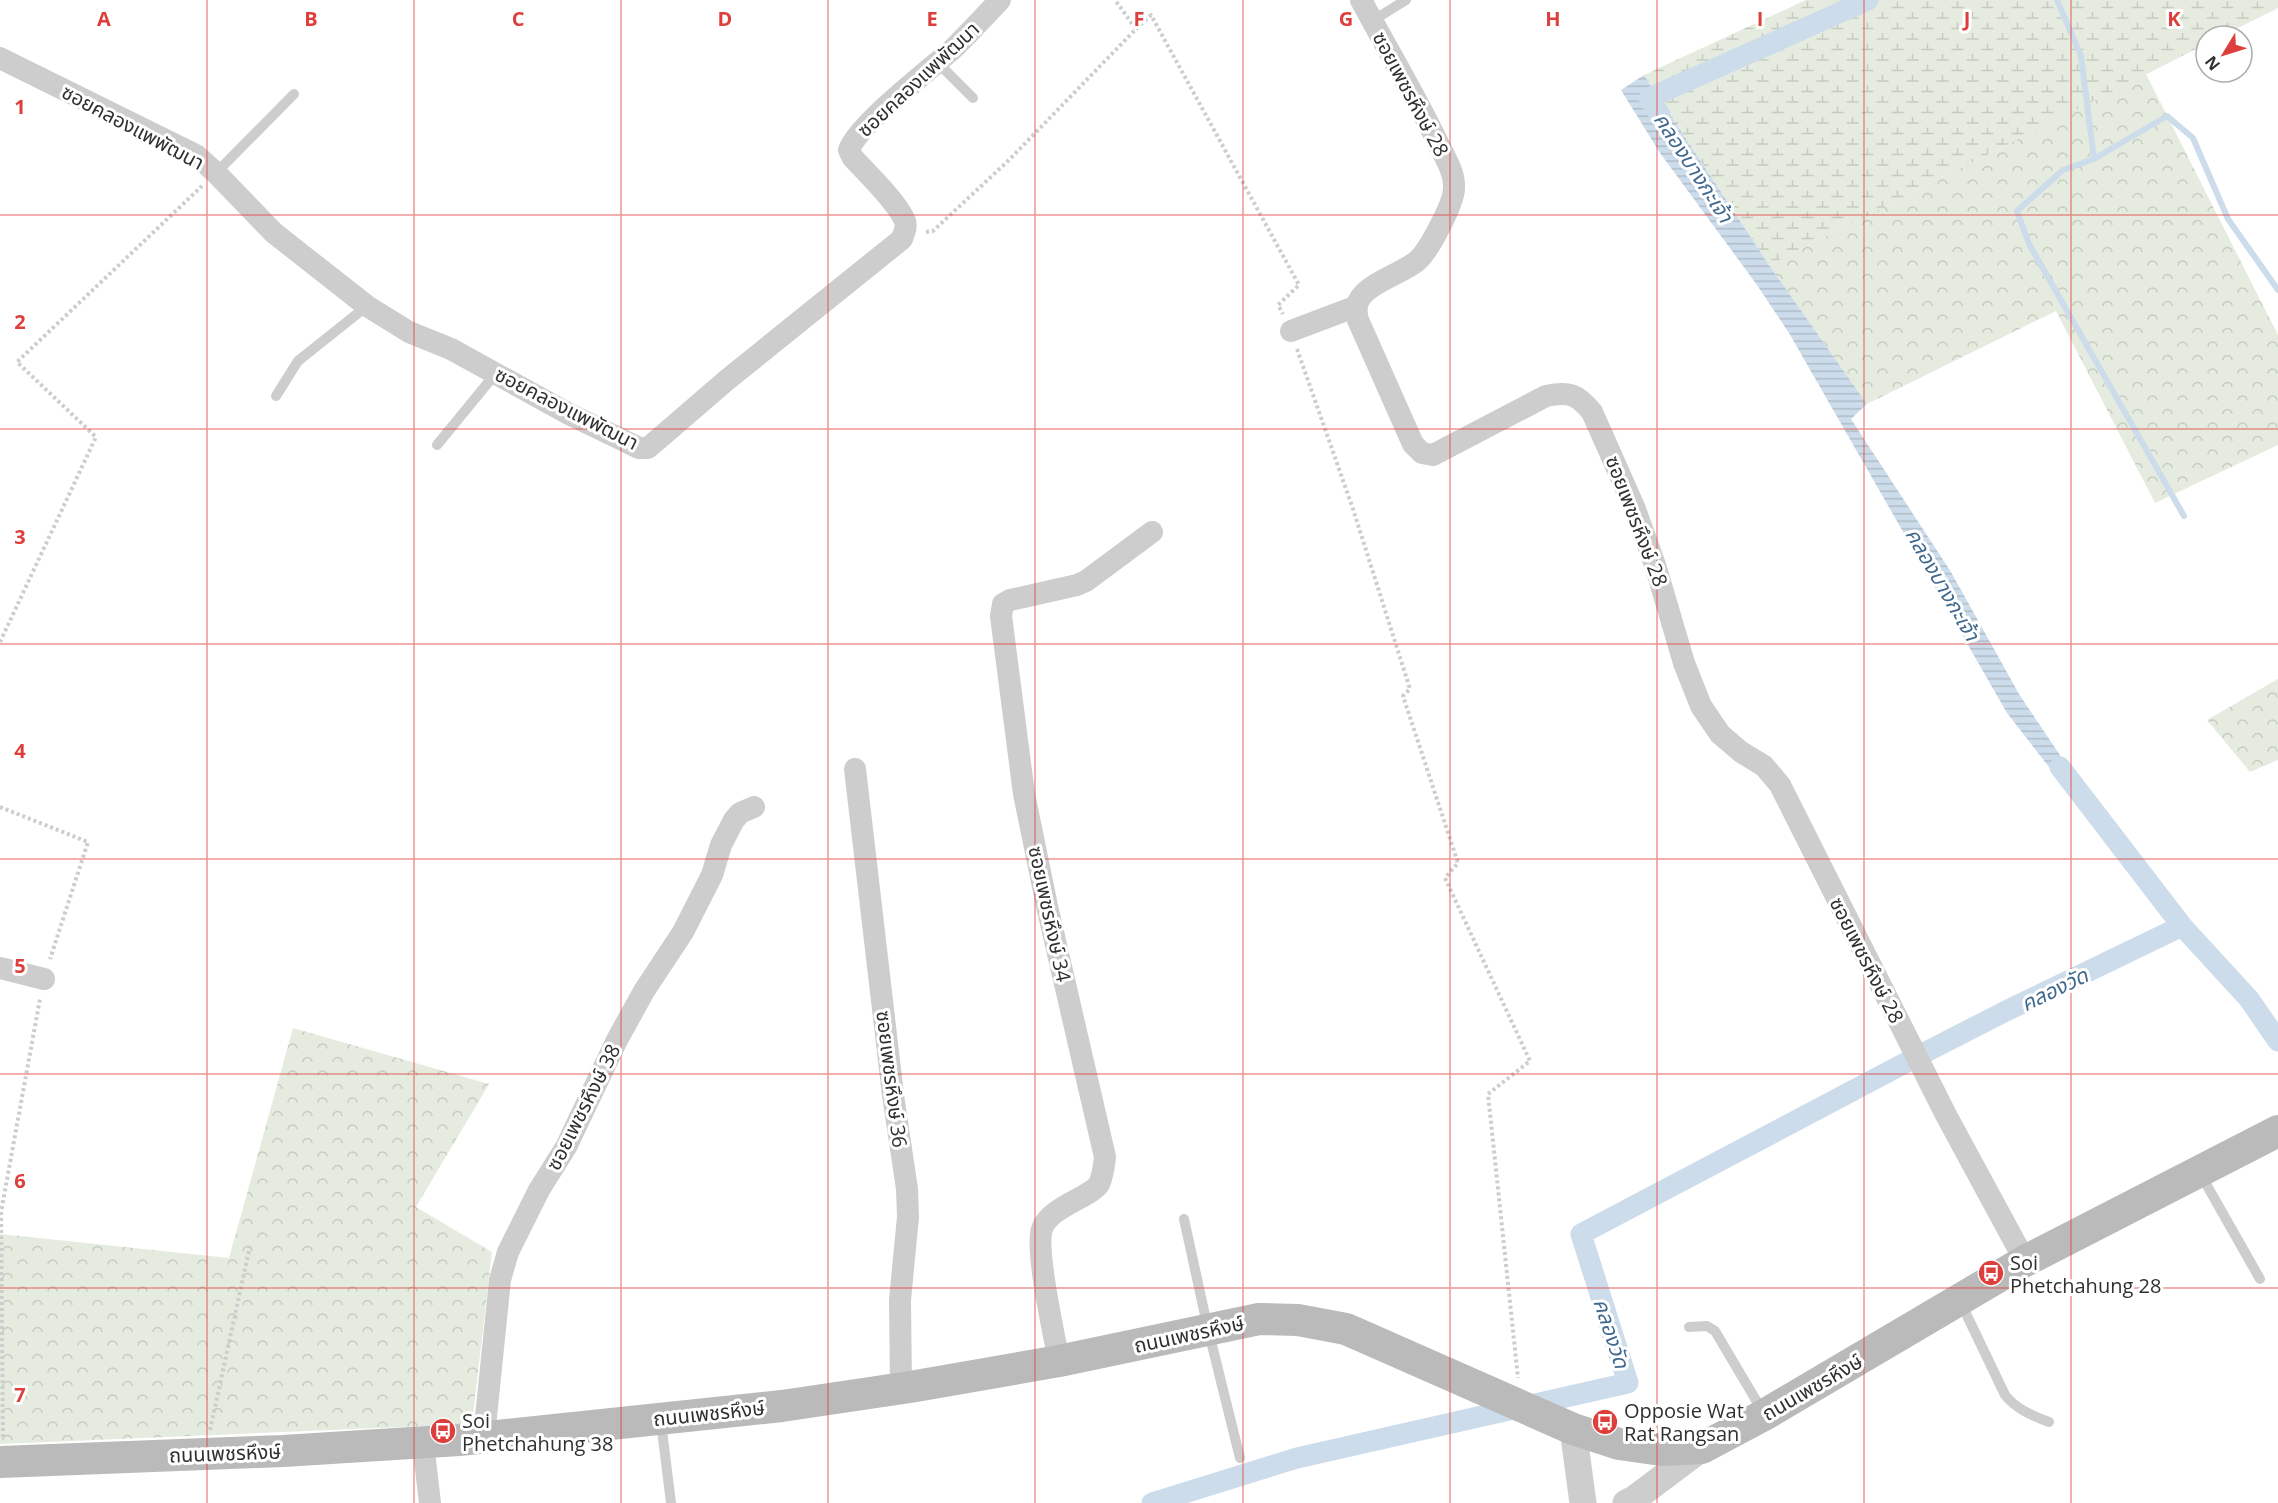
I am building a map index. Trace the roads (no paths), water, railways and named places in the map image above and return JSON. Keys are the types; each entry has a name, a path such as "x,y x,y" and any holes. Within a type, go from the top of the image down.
{"main road":[{"name":"ถนนเพชรหึงษ์","path":"2,1462 423,1443 782,1406 901,1389 1059,1361 1259,1319 1298,1320 1346,1329 1573,1428 1619,1444 1661,1450 1702,1448 1764,1415 2025,1261 2278,1131"}],"street":[{"name":"ซอยคลองแพพัฒนา","path":"0,58 196,155 216,172 274,233 367,306 409,332 451,349 569,414 639,448 648,448 728,379 902,239 906,228 904,220 849,150 852,142 873,119 937,62 1000,0"},
{"name":"ซอยเพชรหึงษ์ 28","path":"1361,0 1429,124 1453,175 1455,188 1453,199 1420,258 1409,267 1370,288 1360,296 1357,306 1358,320 1413,444 1422,453 1433,455 1546,396 1561,393 1573,395 1582,400 1592,412 1646,538 1684,663 1701,706 1720,734 1741,752 1764,766 1780,784 1935,1094 2025,1261"},
{"path":"1291,331 1357,306"},
{"name":"ซอยเพชรหึงษ์ 34","path":"1059,1361 1041,1257 1042,1228 1049,1218 1071,1201 1098,1185 1105,1157 1024,795 1001,616 1002,604 1086,581 1152,532"},
{"name":"ซอยเพชรหึงษ์ 36","path":"855,770 891,1084 907,1189 908,1217 900,1300 901,1389"},
{"name":"ซอยเพชรหึงษ์ 38","path":"484,1437 500,1280 507,1252 539,1190 566,1147 617,1040 644,991 683,932 712,875 722,845 734,820 741,813 754,807"},
{"path":"0,968 44,979"},
{"path":"1573,1428 1583,1503"},
{"path":"423,1443 429,1503"},
{"path":"1626,1503 1702,1448"}],"lane":[{"path":"1372,21 1406,0"},
{"path":"937,62 973,98"},
{"path":"216,172 294,94"},
{"path":"276,396 298,360 367,306"},
{"path":"437,445 496,372"},
{"path":"2199,1173 2260,1279"},
{"path":"1184,1219 1240,1458"},
{"path":"1960,1301 2005,1395 2012,1404 2025,1412 2049,1422"},
{"path":"1689,1327 1707,1326 1715,1331 1764,1415"},
{"path":"661,1419 671,1503"}],"water":[{"path":"1644,75 1769,265 1867,404 1851,419 1951,572 2019,694 2082,788 2070,794 2007,713 1789,333 1757,285 1660,153 1621,90"}],"waterway":[{"path":"1660,115 1649,98 1868,0"},
{"path":"2057,0 2081,56 2094,159 2063,170 2017,211 2029,244 2184,516"},
{"path":"2094,159 2167,116 2193,138 2228,219 2278,290"},
{"name":"คลองบางกะเจ้า","path":"2060,767 2182,926 2249,999 2278,1041"},
{"name":"คลองวัด","path":"1926,1052 2182,926"},
{"name":"คลองวัด","path":"1152,1503 1297,1458 1628,1383 1581,1234 1907,1062"}],"place":[{"name":"Soi Phetchahung 28","path":"1991,1273"},
{"name":"Opposie Wat Rat Rangsan","path":"1605,1422"},
{"name":"Soi Phetchahung 38","path":"443,1431"}]}
